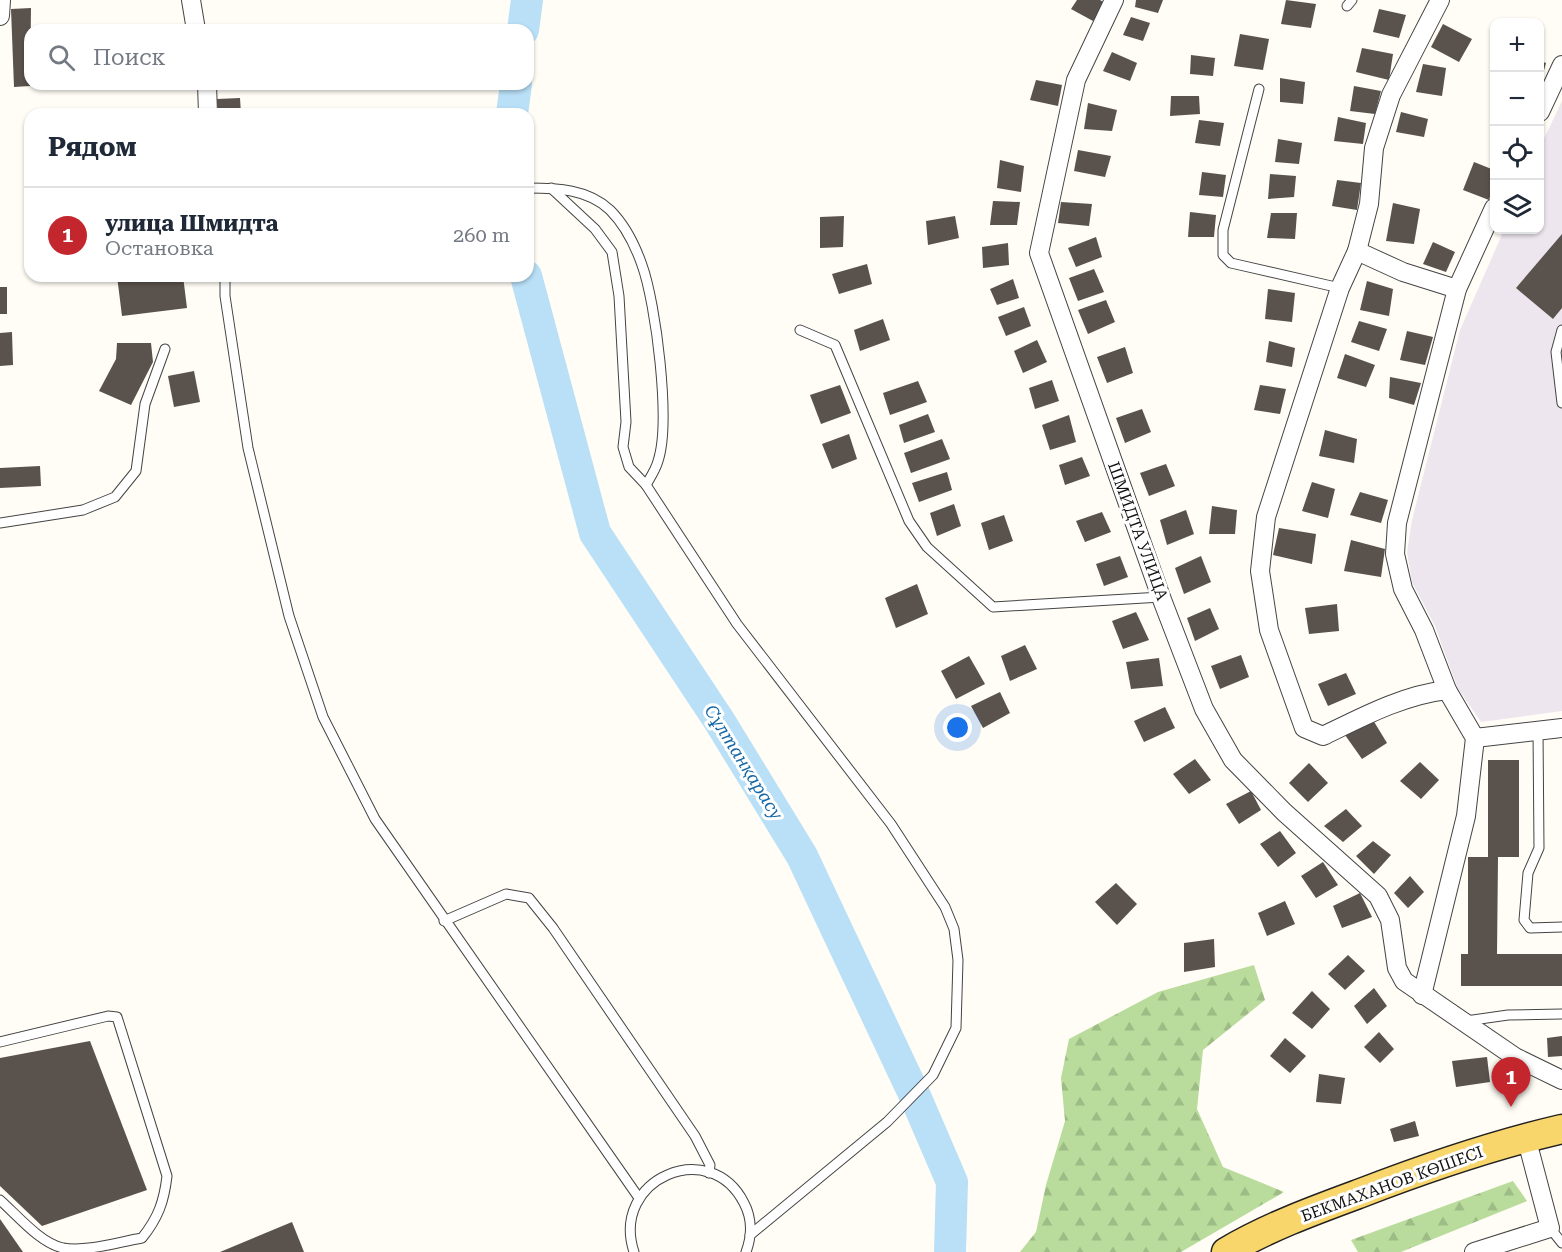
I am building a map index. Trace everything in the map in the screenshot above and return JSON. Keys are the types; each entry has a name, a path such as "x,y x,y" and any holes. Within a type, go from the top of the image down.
{"main road":[{"name":"БЕКМАХАНОВ КӨШЕСІ","path":"1226,1252 1319,1208 1408,1175 1526,1137 1562,1129"}],"street":[{"path":"0,16 1,0"},
{"path":"191,0 195,24"},
{"name":"ШМИДТА УЛИЦА","path":"1114,0 1076,80 1039,253 1161,597 1204,709 1233,760 1284,812 1378,896 1390,920 1397,968 1404,981 1515,1057 1562,1080"},
{"path":"1440,0 1391,95 1374,148 1370,204 1357,251 1340,288 1266,517 1260,571 1269,630 1304,728 1323,736 1371,712 1426,692 1447,690"},
{"path":"1544,102 1562,65"},
{"path":"207,90 208,108"},
{"path":"1422,995 1466,816 1475,738 1447,690 1424,630 1403,589 1395,554 1396,523 1457,289 1490,217"},
{"path":"1357,251 1403,272 1457,289"},
{"path":"1475,738 1562,728"},
{"path":"1474,1252 1550,1228 1526,1137"}],"lane":[{"path":"1259,89 1223,230 1223,255 1231,263 1340,288"},
{"path":"534,188 550,188 586,194 610,210 631,237 643,267 661,362 663,433 658,461 646,485"},
{"path":"550,188 595,229 612,252 619,296 626,422 623,447 628,467 646,485 737,624 897,833 945,907 954,929 958,960 956,1028 933,1075 887,1122 750,1235"},
{"path":"225,282 225,296 248,448 289,616 319,705 375,819 639,1198"},
{"path":"800,330 835,345 909,521 927,547 993,607 1161,597"},
{"path":"1562,332 1556,352 1562,403"},
{"path":"0,523 83,510 115,497 136,471 145,404 165,349"},
{"path":"1538,731 1539,848 1528,873 1524,920 1530,927 1562,927"},
{"path":"444,921 506,894 529,898 553,928 695,1136 710,1165 709,1173"},
{"path":"1461,1022 1508,1015 1562,1014"},
{"path":"0,1042 108,1016 117,1017 167,1176 164,1198 156,1221 142,1238 79,1249 61,1248 42,1237 0,1200"},
{"path":"634,1252 630,1224 639,1198 652,1183 670,1173 683,1170 709,1173 722,1178 741,1197 750,1222 746,1252"},
{"path":"1550,1228 1562,1243"}],"shaded area":[{"path":"1562,101 1562,711 1481,722 1457,687 1435,626 1412,582 1407,552 1412,520 1460,330 1502,234 1544,234 1544,139"}],"green space":[{"path":"1254,965 1265,1000 1203,1050 1197,1109 1223,1167 1284,1192 1181,1252 1020,1252 1036,1232 1046,1185 1065,1121 1061,1078 1069,1039 1158,992"},
{"path":"1513,1181 1527,1201 1401,1252 1358,1252 1351,1240"}],"building":[{"path":"1077,0 1100,0 1105,3 1093,21 1071,9"},
{"path":"1136,0 1163,0 1158,13 1135,7"},
{"path":"1286,0 1316,4 1311,28 1281,24"},
{"path":"31,8 31,24 24,24 24,86 14,87 11,9"},
{"path":"1379,9 1406,15 1399,38 1373,32"},
{"path":"1131,17 1150,23 1143,41 1123,35"},
{"path":"1443,24 1472,39 1459,62 1431,47"},
{"path":"1240,34 1269,39 1263,70 1234,66"},
{"path":"1362,48 1393,54 1389,80 1356,72"},
{"path":"1112,52 1137,63 1130,81 1103,71"},
{"path":"1191,55 1215,58 1213,76 1190,74"},
{"path":"1423,64 1446,68 1442,96 1416,92"},
{"path":"1280,78 1305,82 1303,104 1280,102"},
{"path":"1036,80 1062,85 1058,106 1030,100"},
{"path":"1354,86 1381,91 1375,114 1350,111"},
{"path":"1171,96 1199,96 1200,114 1170,116"},
{"path":"240,98 241,108 218,108 217,99"},
{"path":"1088,103 1117,110 1112,131 1084,129"},
{"path":"1401,112 1428,119 1424,137 1396,132"},
{"path":"1338,117 1366,123 1363,144 1334,141"},
{"path":"1199,120 1224,123 1220,146 1195,143"},
{"path":"1278,139 1302,143 1299,164 1275,162"},
{"path":"1078,150 1111,156 1105,177 1074,171"},
{"path":"1000,160 1024,166 1021,192 997,188"},
{"path":"1474,162 1490,168 1489,200 1463,190"},
{"path":"1202,172 1226,175 1223,197 1199,195"},
{"path":"1270,174 1296,176 1294,197 1268,199"},
{"path":"1337,180 1361,183 1357,210 1332,206"},
{"path":"993,201 1020,202 1017,225 990,225"},
{"path":"1061,202 1092,204 1089,226 1058,223"},
{"path":"1393,203 1420,209 1414,244 1386,241"},
{"path":"1190,212 1216,215 1214,237 1188,237"},
{"path":"1271,213 1297,213 1295,239 1267,238"},
{"path":"844,216 843,247 820,248 820,217"},
{"path":"955,216 959,238 928,245 926,221"},
{"path":"1562,234 1562,308 1553,319 1516,288"},
{"path":"1096,237 1102,257 1076,267 1068,248"},
{"path":"1433,242 1455,252 1446,272 1423,264"},
{"path":"1008,243 1009,265 983,268 982,247"},
{"path":"867,264 872,284 839,294 832,274"},
{"path":"1094,269 1104,292 1078,301 1069,278"},
{"path":"1013,279 1019,298 997,305 990,289"},
{"path":"1367,281 1393,289 1389,316 1360,310"},
{"path":"118,282 184,282 187,308 122,316"},
{"path":"0,287 7,287 7,314 0,314"},
{"path":"1268,289 1295,293 1292,322 1265,319"},
{"path":"1106,300 1115,322 1088,334 1078,310"},
{"path":"1024,307 1031,326 1006,336 998,317"},
{"path":"883,319 890,340 860,351 854,330"},
{"path":"1359,321 1387,329 1379,351 1351,342"},
{"path":"1407,331 1433,337 1425,365 1400,360"},
{"path":"12,332 13,365 0,366 0,333"},
{"path":"1037,340 1047,362 1023,373 1014,351"},
{"path":"1269,341 1295,348 1292,367 1266,362"},
{"path":"117,343 151,343 153,362 131,405 99,391 116,359"},
{"path":"1125,347 1133,373 1107,383 1097,357"},
{"path":"1345,354 1375,365 1366,387 1337,378"},
{"path":"194,371 200,402 174,407 168,376"},
{"path":"1390,377 1421,383 1414,405 1389,398"},
{"path":"1052,380 1059,401 1035,409 1029,388"},
{"path":"918,381 927,402 890,415 883,393"},
{"path":"840,385 851,413 821,424 810,395"},
{"path":"1260,385 1286,389 1280,414 1254,410"},
{"path":"1142,409 1151,432 1125,443 1116,418"},
{"path":"928,414 935,432 904,443 899,425"},
{"path":"1069,415 1076,442 1050,450 1042,425"},
{"path":"1325,430 1357,439 1354,463 1319,456"},
{"path":"849,434 857,459 832,469 822,444"},
{"path":"942,439 950,459 911,473 904,453"},
{"path":"1082,457 1090,476 1065,485 1059,465"},
{"path":"1166,464 1175,486 1149,496 1140,473"},
{"path":"40,466 41,486 0,488 0,468"},
{"path":"947,472 952,490 919,502 912,483"},
{"path":"1312,482 1335,489 1328,518 1302,511"},
{"path":"1360,492 1388,500 1381,523 1350,515"},
{"path":"954,504 961,526 937,536 930,513"},
{"path":"1212,506 1237,510 1235,534 1209,534"},
{"path":"1186,510 1194,534 1167,545 1160,520"},
{"path":"1102,512 1111,532 1085,542 1076,521"},
{"path":"1004,515 1013,541 989,550 981,523"},
{"path":"1279,528 1316,534 1312,564 1273,555"},
{"path":"1351,540 1385,549 1381,577 1344,571"},
{"path":"1120,556 1128,577 1104,586 1096,564"},
{"path":"1201,556 1211,582 1184,594 1175,568"},
{"path":"917,584 928,614 896,628 885,598"},
{"path":"1337,604 1339,631 1309,634 1305,608"},
{"path":"1210,608 1219,629 1195,641 1187,618"},
{"path":"1136,612 1149,640 1123,649 1112,621"},
{"path":"1025,645 1037,669 1010,681 1001,656"},
{"path":"1241,655 1249,677 1220,689 1211,666"},
{"path":"969,656 985,684 956,699 941,671"},
{"path":"1159,658 1163,686 1131,689 1126,662"},
{"path":"1346,673 1356,694 1328,706 1318,684"},
{"path":"1000,692 1010,713 983,728 971,706"},
{"path":"1165,707 1175,728 1144,742 1134,721"},
{"path":"1373,720 1387,743 1362,759 1345,735"},
{"path":"1195,759 1211,780 1189,794 1173,774"},
{"path":"1488,760 1519,760 1519,857 1498,857 1497,954 1562,954 1562,986 1461,986 1461,954 1468,954 1468,857 1488,857"},
{"path":"1420,762 1439,780 1421,799 1400,781"},
{"path":"1309,763 1328,783 1308,802 1289,783"},
{"path":"1251,791 1261,810 1239,824 1226,804"},
{"path":"1346,809 1362,826 1343,842 1324,826"},
{"path":"1280,831 1296,853 1278,867 1260,844"},
{"path":"1373,841 1391,855 1374,874 1356,856"},
{"path":"1323,862 1338,885 1316,898 1301,876"},
{"path":"1410,876 1424,892 1408,908 1394,893"},
{"path":"1116,883 1137,904 1117,925 1095,902"},
{"path":"1360,893 1372,917 1342,928 1333,906"},
{"path":"1285,901 1295,924 1267,936 1258,913"},
{"path":"1214,939 1215,967 1184,972 1184,943"},
{"path":"1348,955 1365,971 1345,990 1328,974"},
{"path":"1374,988 1387,1006 1367,1024 1354,1006"},
{"path":"1312,991 1330,1009 1312,1029 1292,1013"},
{"path":"1379,1032 1394,1049 1380,1063 1364,1047"},
{"path":"1562,1036 1562,1056 1548,1057 1547,1038"},
{"path":"1285,1038 1306,1056 1290,1073 1270,1056"},
{"path":"90,1041 147,1190 42,1226 0,1186 0,1058"},
{"path":"1487,1057 1490,1082 1456,1087 1452,1061"},
{"path":"1319,1074 1345,1078 1341,1104 1316,1102"},
{"path":"1415,1121 1419,1136 1394,1142 1390,1129"},
{"path":"0,1219 23,1252 0,1252"},
{"path":"292,1222 304,1252 220,1252"}],"waterway":[{"name":"Сұлтанқарасу","path":"524,24 527,0"},
{"name":"Сұлтанқарасу","path":"513,108 515,90"},
{"name":"Сұлтанқарасу","path":"528,282 595,533 720,722 802,856 915,1096 952,1182 950,1252"}],"place":[{"name":"улица Шмидта","path":"1511,1107"}]}
